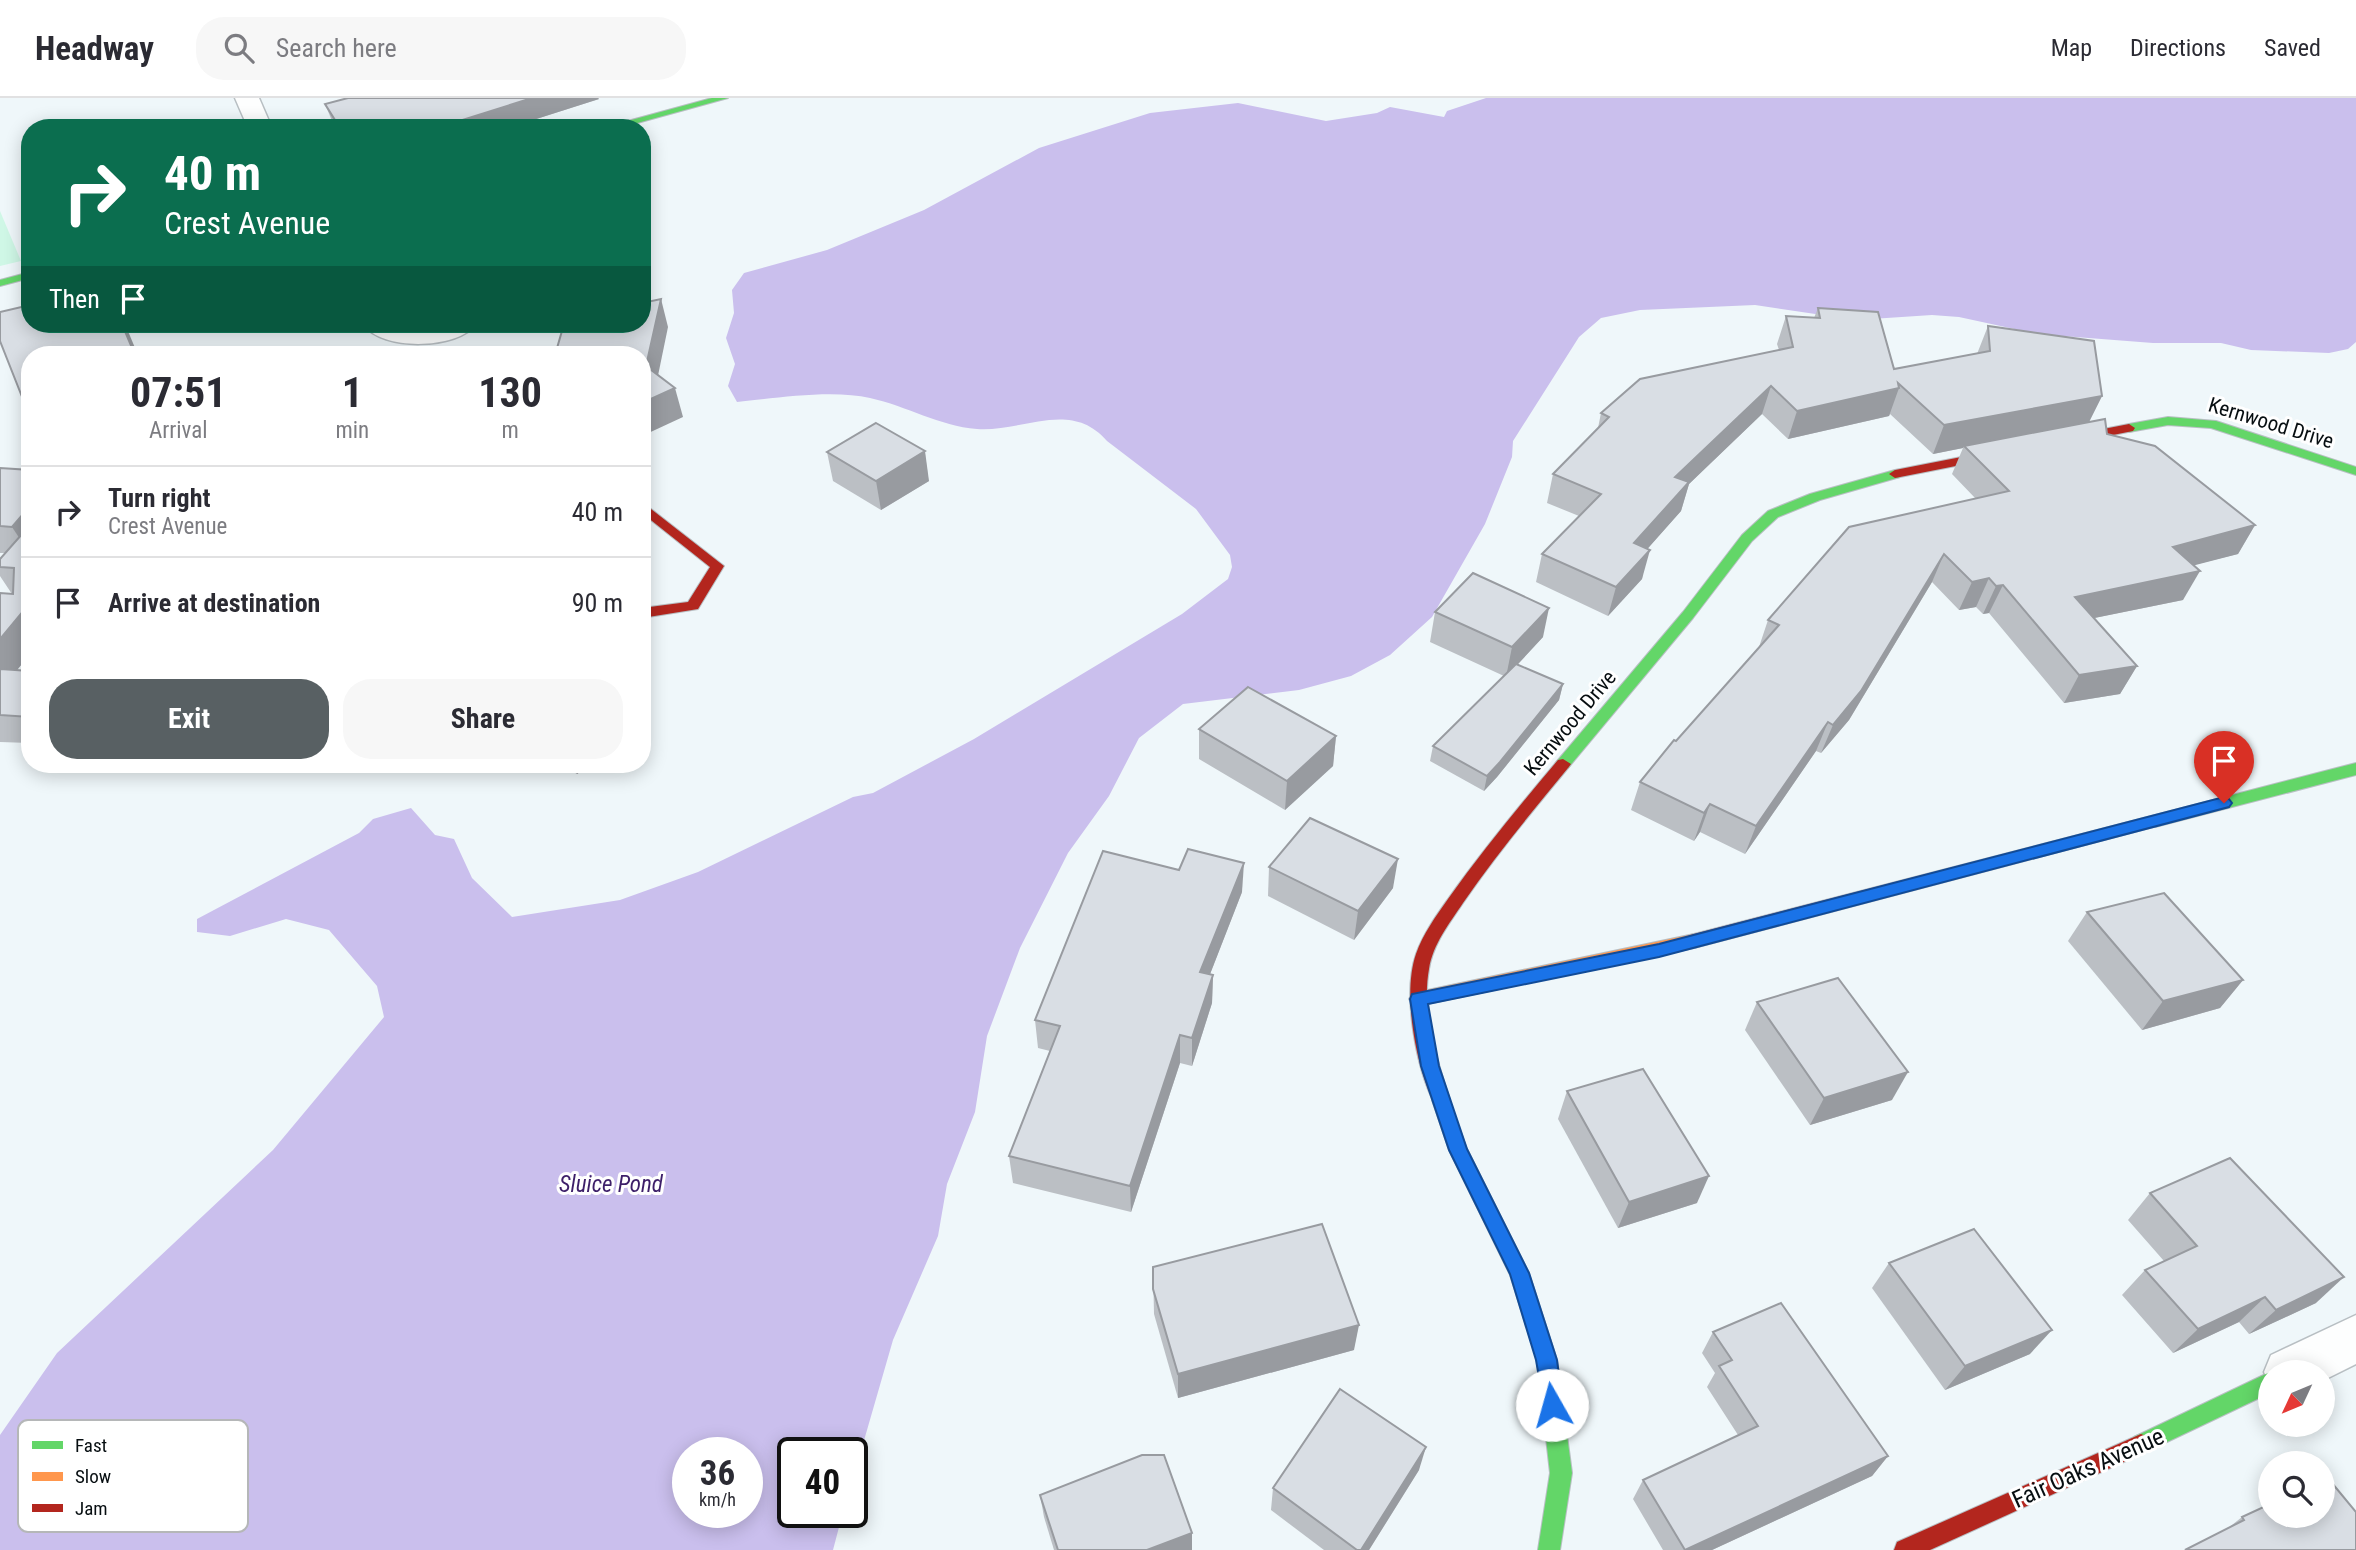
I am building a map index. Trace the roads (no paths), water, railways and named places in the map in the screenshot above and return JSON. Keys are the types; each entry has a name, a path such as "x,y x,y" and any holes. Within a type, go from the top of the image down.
{"street":[{"path":"247,98 256,119"},
{"path":"642,119 723,98"},
{"path":"0,283 21,277"},
{"path":"390,333 400,336 440,333"},
{"name":"Kernwood Drive","path":"1549,1550 1561,1473 1547,1360 1519,1273 1458,1150 1430,1066 1418,999 1423,955 1446,915 1490,850 1688,615 1747,538 1773,514 1815,497 1914,470 2168,421 2212,424 2356,471"},
{"path":"651,513 717,566 693,606 651,612"},
{"path":"1418,999 1659,950 2356,769"},
{"path":"2313,1360 2356,1338"},
{"name":"Fair Oaks Avenue","path":"1905,1550 2202,1417 2258,1388"}],"water":[{"name":"Sluice Pond","path":"1486,98 2356,98 2356,342 2348,349 2329,353 2251,350 2221,343 2153,343 2037,334 1959,317 1932,315 1856,320 1755,305 1640,310 1601,318 1579,337 1513,441 1512,457 1485,524 1432,617 1390,655 1351,676 1299,690 1183,704 1139,738 1109,796 1068,853 1020,948 987,1036 975,1112 947,1184 938,1236 893,1340 865,1437 777,1437 777,1528 839,1528 833,1550 0,1550 0,1435 57,1353 273,1150 384,1017 377,986 329,930 286,919 230,936 197,932 197,919 359,833 373,819 411,808 435,835 454,839 472,878 512,917 620,900 698,872 853,797 873,793 974,739 1182,614 1228,579 1232,567 1230,555 1196,509 1093,429 1078,422 1046,420 995,429 977,429 949,424 870,398 839,394 737,402 728,386 735,364 726,338 734,313 732,290 744,273 827,250 924,210 1039,148 1150,113 1238,103 1326,121 1377,113 1390,107 1444,117 1447,111"}]}
